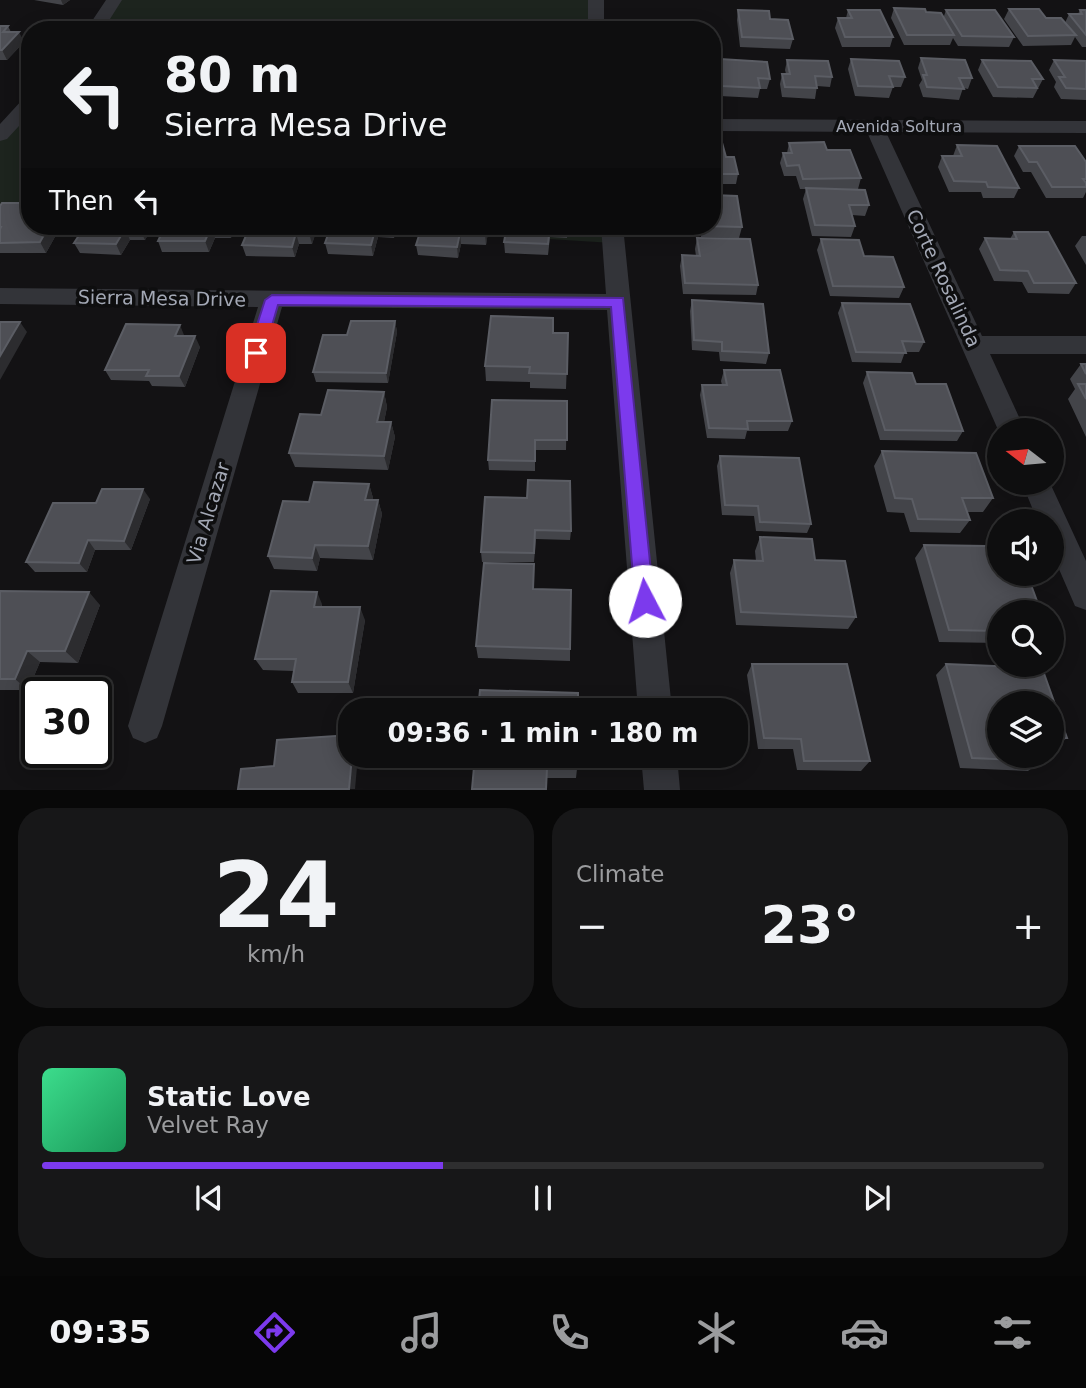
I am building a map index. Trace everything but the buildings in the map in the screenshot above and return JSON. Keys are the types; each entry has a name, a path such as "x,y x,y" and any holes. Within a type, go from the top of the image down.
{"street":[{"path":"100,21 114,0"},
{"path":"596,0 596,21"},
{"path":"0,135 21,113"},
{"name":"Avenida Soltura","path":"721,125 1086,127"},
{"name":"Corte Rosalinda","path":"874,126 1007,418"},
{"path":"613,235 654,698"},
{"name":"Sierra Mesa Drive","path":"0,296 618,302"},
{"name":"Via Alcazar","path":"145,726 272,300"},
{"path":"974,345 1086,345"},
{"path":"1041,495 1086,596"},
{"path":"660,768 662,789"}],"shaded area":[{"path":"114,0 596,0 596,21 100,21"},
{"path":"21,113 21,206 0,205 0,135"},
{"path":"484,235 613,235 613,243"}],"route":[{"path":"256,353 272,300 618,302 645,601"}]}
